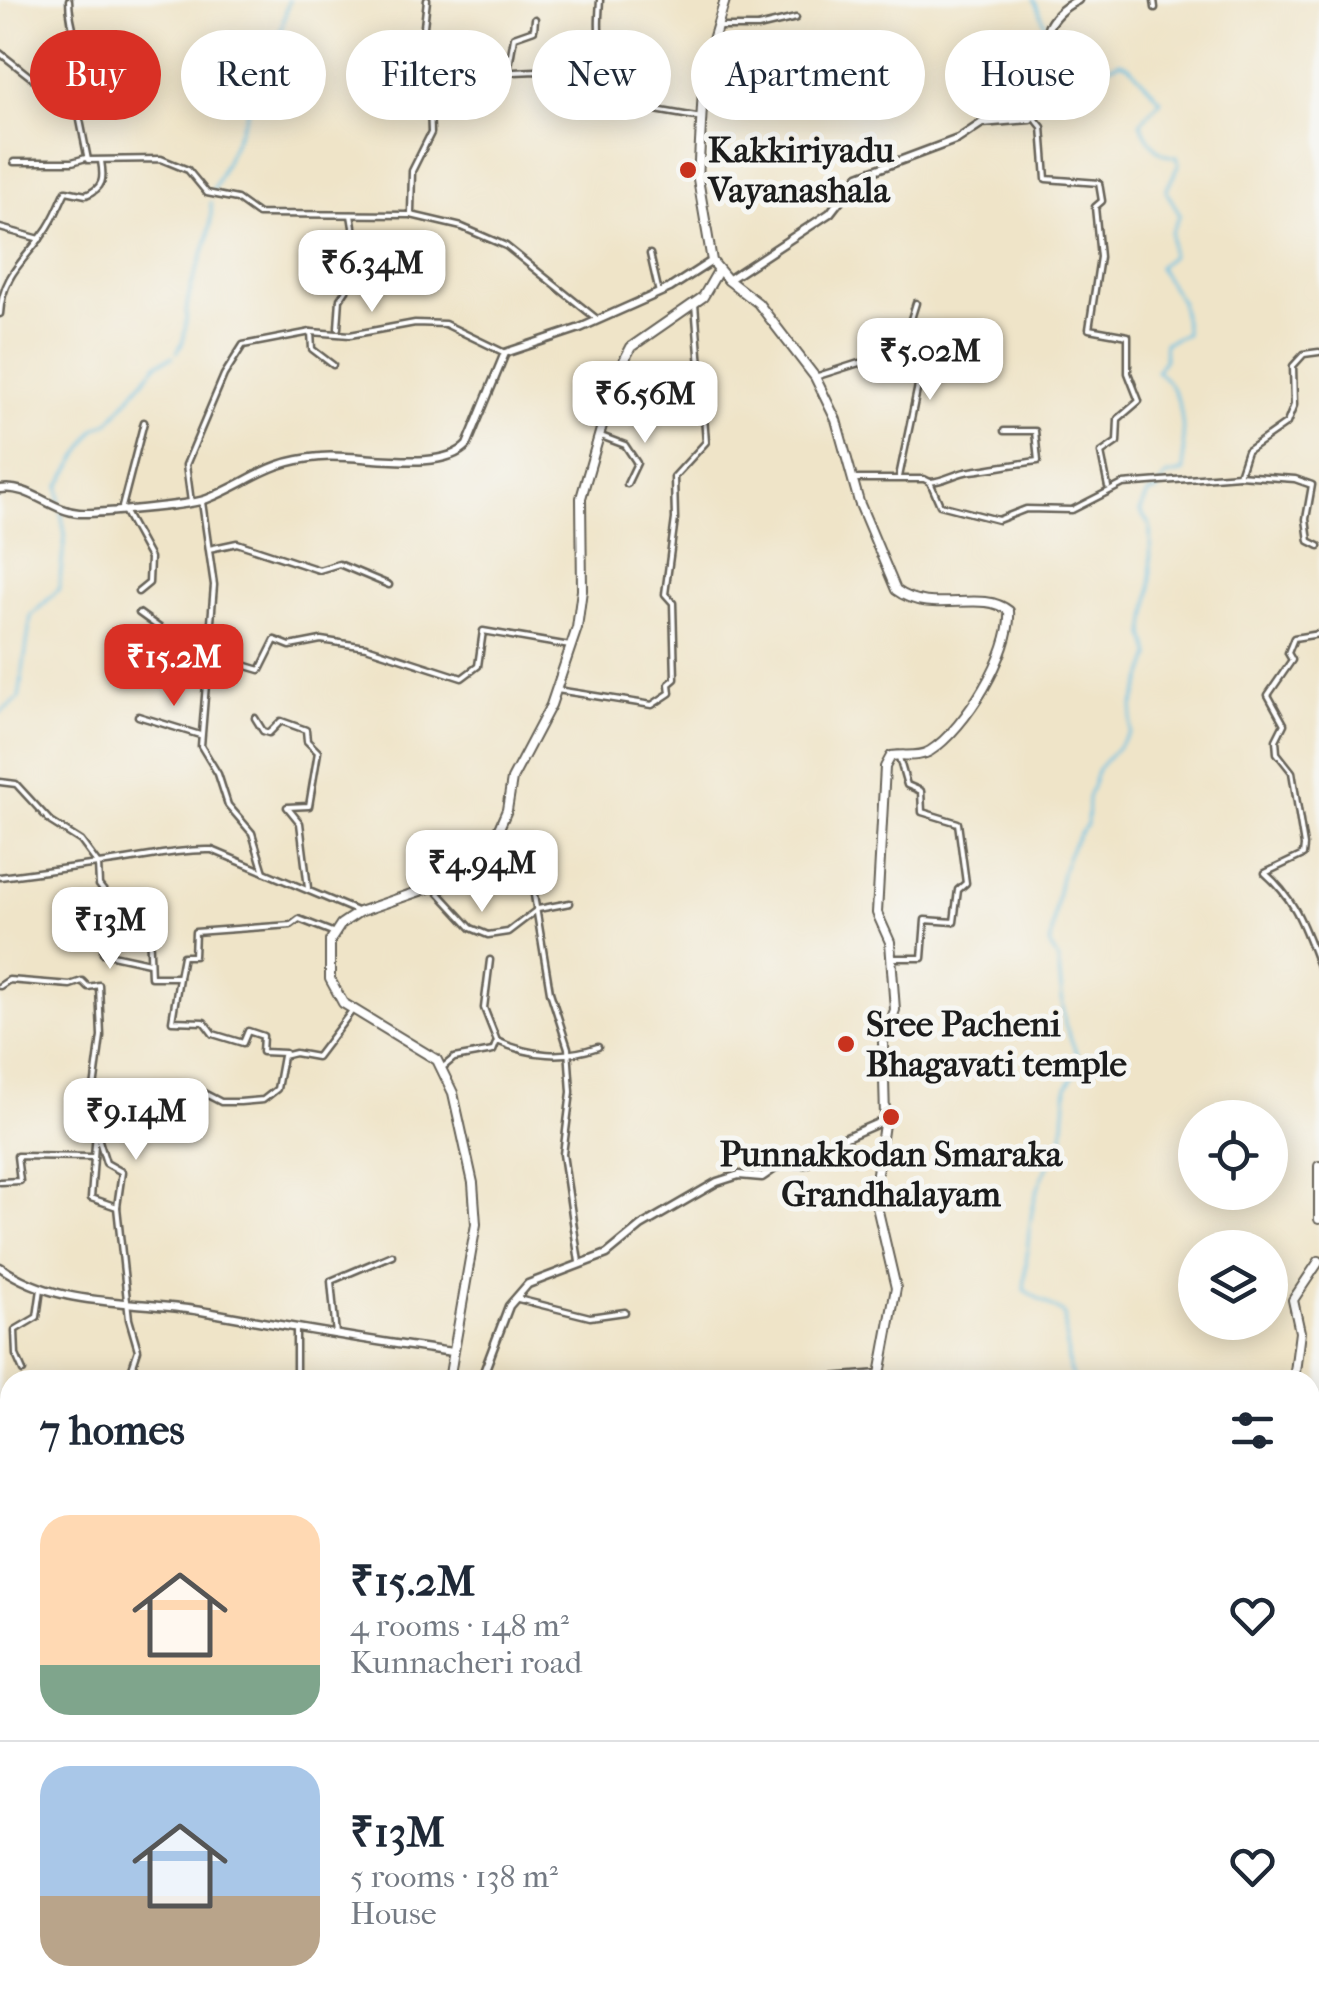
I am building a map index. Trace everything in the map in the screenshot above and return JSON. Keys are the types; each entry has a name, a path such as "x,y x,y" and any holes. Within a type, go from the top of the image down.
{"main road":[{"path":"714,30 725,0"},
{"path":"702,120 698,196 712,261 718,271 758,304 815,377 836,420 852,478 896,590 925,603 997,604 1009,611 1004,650 971,707 932,750 898,754 885,767 877,913 890,942 895,1010 883,1042 883,1122 874,1194 896,1288 880,1370"},
{"path":"450,1370 472,1259 476,1201 453,1094 442,1068 427,1052 352,1012 330,978 328,948 333,933 359,912 471,872 490,849 504,822 512,779 556,690 570,646 582,590 580,498 617,374 631,347 648,332 696,304 718,271"},
{"path":"1319,1166 1319,1218"},
{"path":"1295,1370 1300,1332 1294,1300 1319,1261"}],"street":[{"path":"68,0 73,30"},
{"path":"424,30 427,0"},
{"path":"599,30 600,0"},
{"path":"1046,30 1063,8 1078,0"},
{"path":"1154,0 1155,8"},
{"path":"715,27 758,28 796,18"},
{"path":"512,49 514,38 534,30 535,19"},
{"path":"0,53 30,75"},
{"path":"80,120 86,158"},
{"path":"412,214 412,172 431,133 431,120"},
{"path":"728,280 830,213 859,176 958,139 982,123 1004,120"},
{"path":"1036,120 1042,127 1046,179 1099,183 1102,201 1095,207 1100,257 1088,328 1128,336 1128,374 1139,401 1118,419 1117,442 1101,453 1108,488"},
{"path":"14,162 72,162 86,158 160,160 188,170 207,193 237,199 258,214 412,214 462,227 506,246 599,318"},
{"path":"0,314 4,282 40,238 66,191 86,194 100,186 104,179 101,161"},
{"path":"338,328 340,299 350,284 342,262 354,233 352,216"},
{"path":"0,228 40,238"},
{"path":"650,254 660,292"},
{"path":"192,502 186,465 224,375 243,346 311,332 350,335 416,323 445,324 504,353 660,292 712,261"},
{"path":"556,690 652,704 670,693 669,684 675,679 673,603 665,594 675,519 674,477 706,442 696,304"},
{"path":"815,377 859,363 896,370 916,304"},
{"path":"311,332 312,350 333,365"},
{"path":"1238,474 1248,451 1287,423 1294,404 1293,366 1304,354 1319,352"},
{"path":"0,488 18,488 77,513 202,501 277,462 323,456 418,461 459,454 468,445 504,353"},
{"path":"898,362 915,368 920,376 899,477"},
{"path":"617,374 682,399"},
{"path":"138,592 149,583 150,558 122,508 144,422"},
{"path":"852,478 947,481 966,470 988,471 1038,461 1035,431 1004,431"},
{"path":"598,434 625,445 637,463 627,484"},
{"path":"930,482 940,505 998,520 1026,509 1072,510 1098,500 1108,488 1164,479 1238,474 1295,479 1312,485 1306,519 1309,541 1319,546"},
{"path":"202,501 214,585 200,746 218,774 223,795 252,833 264,872"},
{"path":"208,549 237,543 319,570 339,564 389,585"},
{"path":"139,612 164,631 190,634 207,654 260,670 274,640 290,646 321,640 366,647 462,678 478,666 483,631 570,646"},
{"path":"1319,634 1294,638 1288,653 1292,660 1268,694 1284,724 1276,740 1277,753 1292,772 1304,846 1303,854 1296,860 1272,866 1265,874 1286,891 1296,906 1319,966"},
{"path":"138,716 200,735"},
{"path":"255,718 263,732 281,721 306,730 307,740 318,752 308,806 287,807 300,822 308,888"},
{"path":"890,958 922,958 925,920 954,922 958,890 966,883 958,823 930,818 922,812 921,791 907,785 898,754"},
{"path":"0,782 16,784 52,822 81,840 98,864 99,885 108,895 148,902 151,977 179,977"},
{"path":"530,839 530,877 550,992 569,1057 571,1092 563,1154 579,1262"},
{"path":"0,877 135,861 196,848 223,853 359,912"},
{"path":"432,885 448,908 471,928 488,935 508,932 538,909 570,903"},
{"path":"108,895 103,953 151,963"},
{"path":"333,933 298,919 291,925 196,932 194,956 183,956 172,1021 204,1022 213,1034 242,1042 248,1031 263,1036 262,1052 318,1057 352,1012"},
{"path":"442,1068 454,1058 493,1051 497,1041 484,1008 490,960"},
{"path":"0,986 8,980 70,985 82,980 88,987 99,985 101,1036 93,1096 96,1131 91,1198 117,1207"},
{"path":"497,1041 528,1052 569,1057 598,1047"},
{"path":"93,1096 196,1089 221,1102 263,1100 277,1089 283,1056 295,1053"},
{"path":"486,1370 513,1298 539,1277 607,1254 641,1226 716,1182 739,1176 762,1177 778,1165 806,1164 836,1141 883,1122"},
{"path":"96,1131 106,1164 122,1172 117,1207 131,1304 129,1319 138,1350 131,1370"},
{"path":"0,1182 20,1180 18,1156 94,1157"},
{"path":"336,1335 331,1281 392,1255"},
{"path":"0,1267 41,1289 453,1352"},
{"path":"23,1370 16,1355 15,1330 37,1317 41,1289"},
{"path":"513,1298 590,1317 625,1312"},
{"path":"296,1328 296,1370"}],"waterway":[{"path":"213,191 252,102 267,82 289,0"},
{"path":"1034,0 1046,26"},
{"path":"1070,1370 1064,1314 1024,1290 1035,1196 1050,1163 1062,1148 1067,1086 1081,1064 1065,1025 1058,960 1050,946 1064,866 1087,825 1088,798 1098,769 1130,733 1133,707 1151,656 1145,635 1151,589 1150,525 1140,512 1148,494 1157,491 1166,476 1184,472 1179,404 1167,381 1156,371 1165,359 1164,343 1186,334 1181,301 1158,267 1171,256 1171,232 1180,215 1166,191 1179,164 1177,157 1154,146 1140,123 1161,100 1128,65 1120,62 1110,66"},
{"path":"177,352 185,334 191,286 207,243 211,202"},
{"path":"60,502 59,487 95,429 109,422 158,363 173,357"},
{"path":"0,713 19,698 31,616 59,589 65,534 61,512"}],"place":[{"name":"Kakkiriyadu Vayanashala","path":"688,170"},
{"name":"Sree Pacheni Bhagavati temple","path":"846,1044"},
{"name":"Punnakkodan Smaraka Grandhalayam","path":"891,1117"}]}
